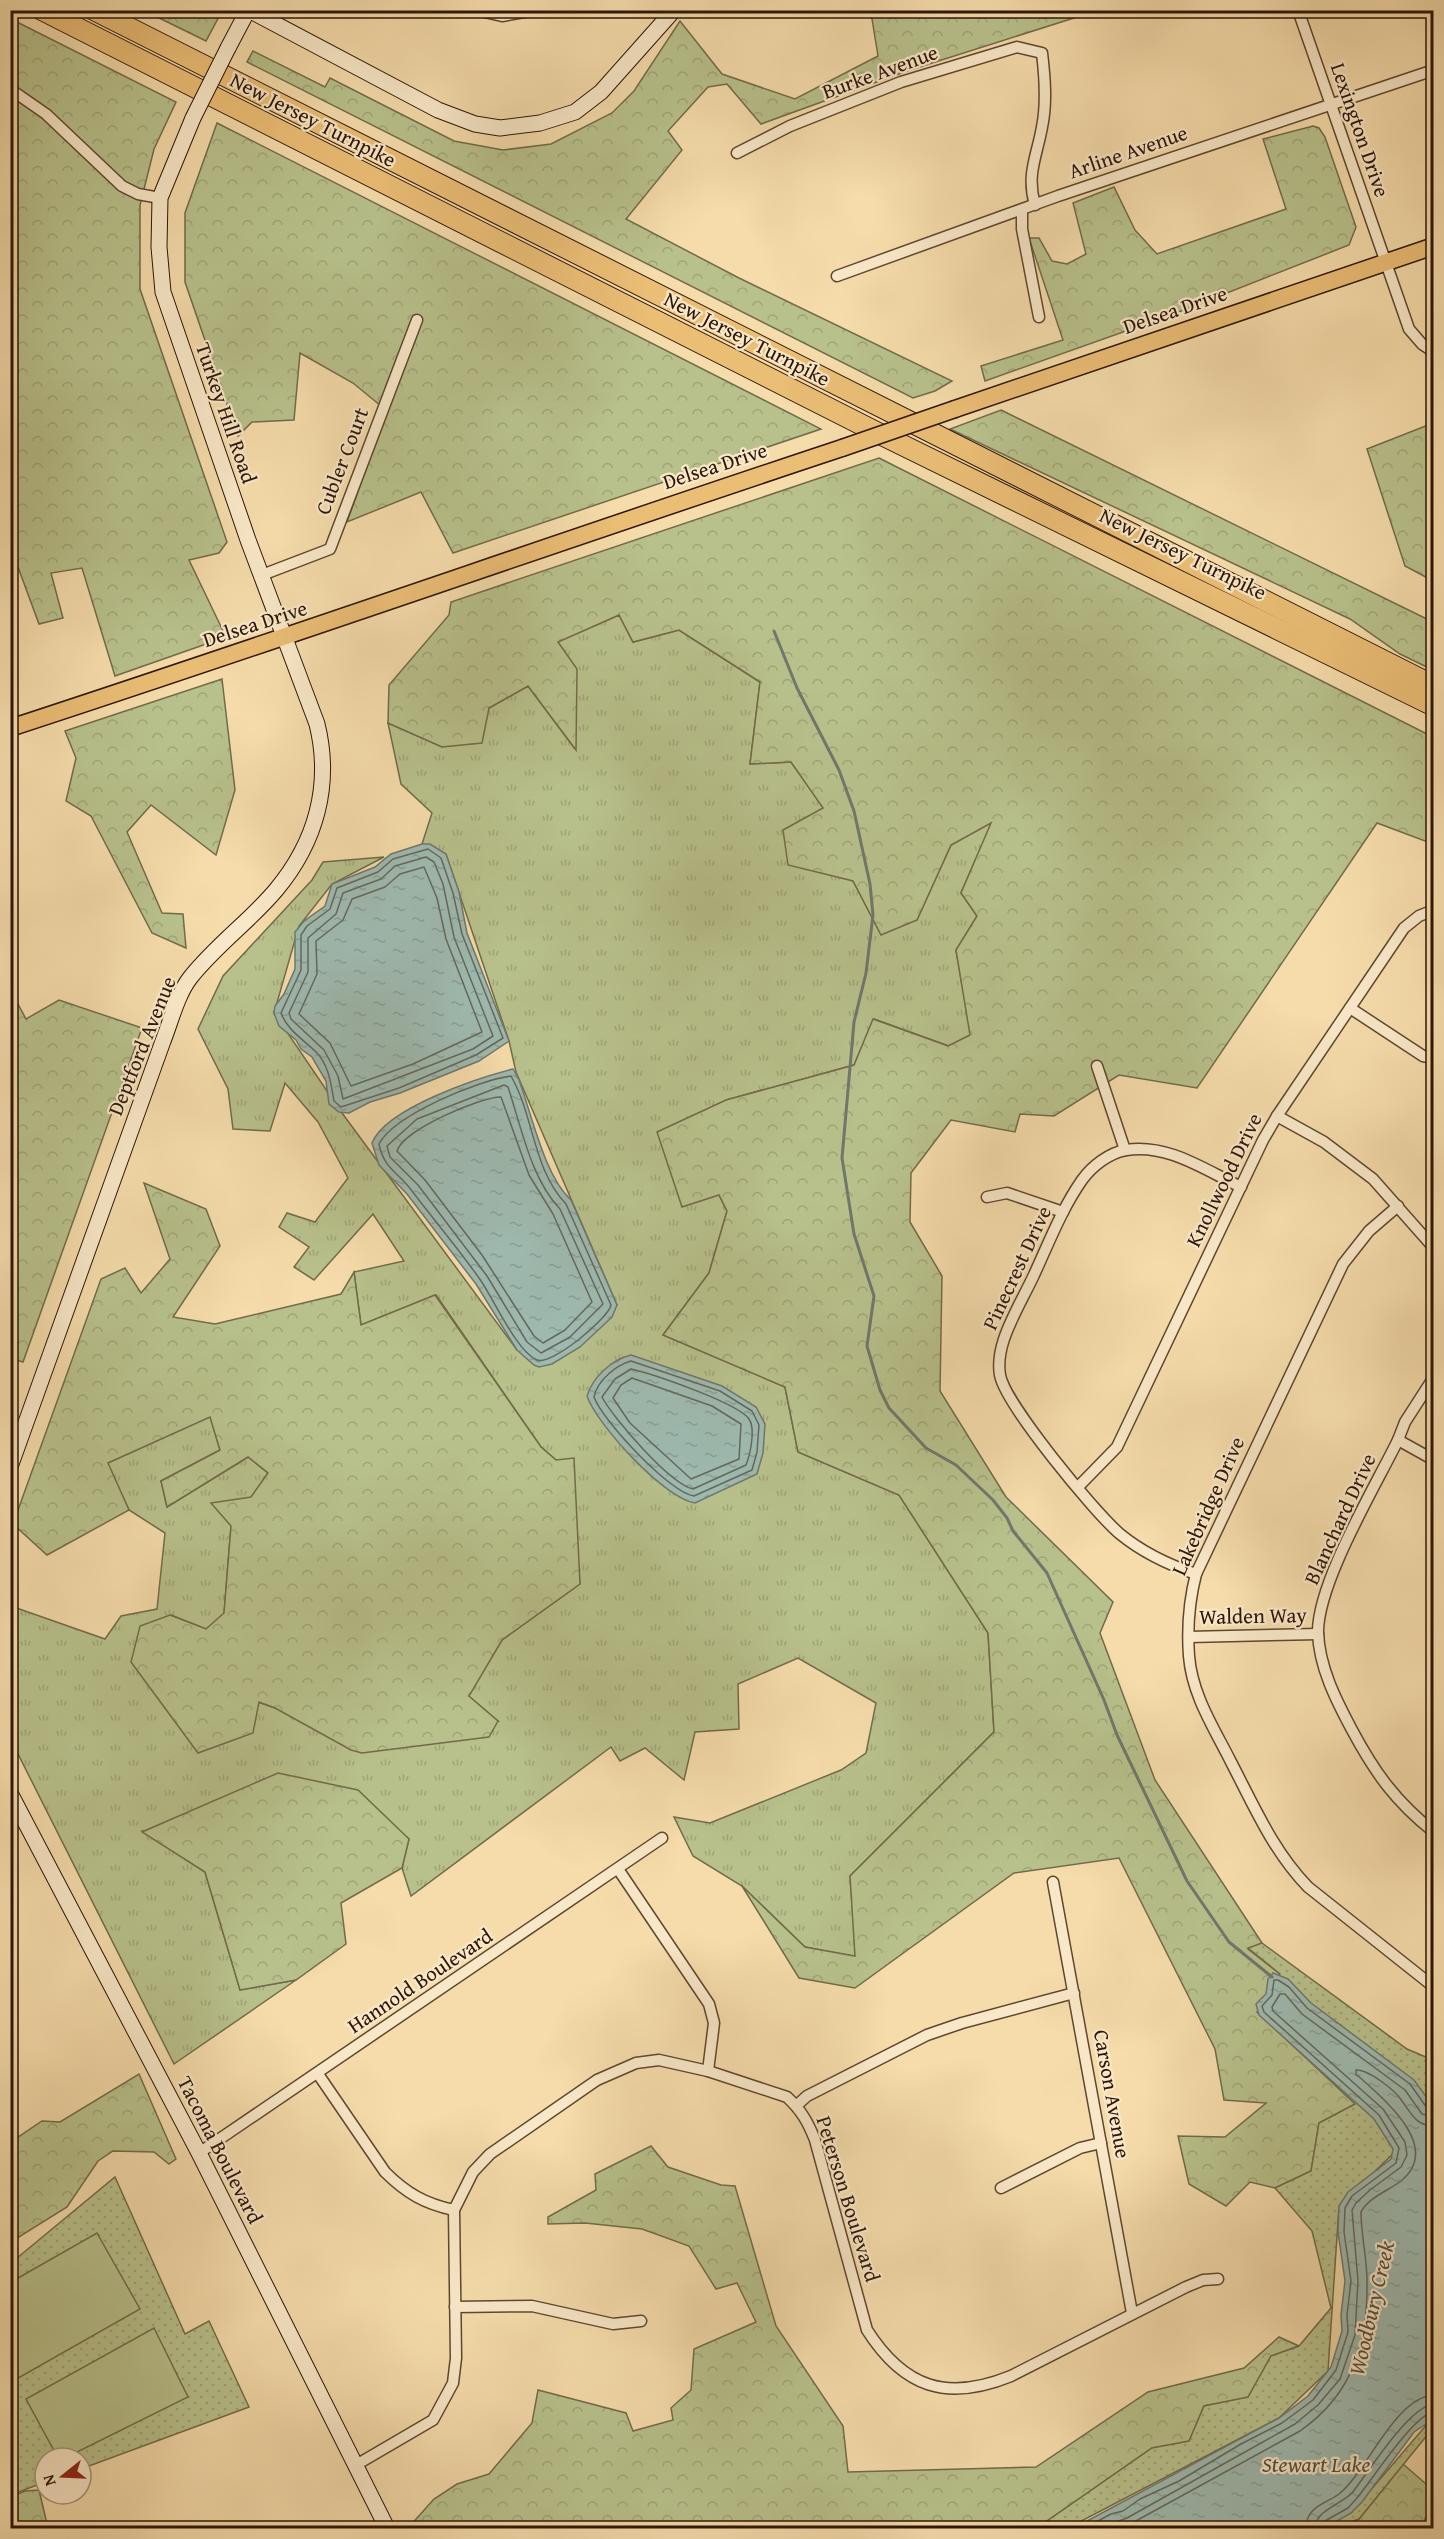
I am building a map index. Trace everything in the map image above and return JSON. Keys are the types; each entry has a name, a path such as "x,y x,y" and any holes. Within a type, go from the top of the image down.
{"highway":[{"name":"New Jersey Turnpike","path":"42,10 884,436 1434,706"},
{"name":"New Jersey Turnpike","path":"94,10 1434,686"}],"main road":[{"name":"Delsea Drive","path":"10,728 1434,246"}],"street":[{"path":"248,10 438,110 475,124 500,128 540,123 575,112 601,92 674,10"},
{"name":"Turkey Hill Road","path":"248,10 193,118 160,198 159,247 164,292 284,637"},
{"path":"476,10 502,16 535,10"},
{"name":"Lexington Drive","path":"1298,10 1409,329 1422,344 1434,352"},
{"name":"Burke Avenue","path":"737,153 790,126 901,82 1017,47 1042,53 1045,100 1042,129 1032,168 1035,204"},
{"name":"Arline Avenue","path":"837,276 1022,211 1035,204 1434,70"},
{"path":"10,88 46,114 122,186 138,194 160,198"},
{"path":"1022,211 1022,229 1039,316"},
{"name":"Cubler Court","path":"262,575 330,549 417,320"},
{"name":"Deptford Avenue","path":"10,1467 163,1041 188,980 220,943 276,891 298,859 317,815 322,797 323,750 317,724 284,637"},
{"name":"Knollwood Drive","path":"1078,1487 1117,1447 1277,1116 1404,928 1419,916 1434,910"},
{"path":"1350,1008 1423,1056 1434,1058"},
{"path":"1097,1066 1125,1150"},
{"path":"1277,1116 1324,1142 1359,1168 1398,1206 1434,1248"},
{"name":"Pinecrest Drive","path":"1196,1574 1165,1562 1136,1546 1106,1521 1016,1409 1000,1376 999,1361 1005,1337 1063,1212 1083,1179 1096,1165 1125,1150 1149,1149 1170,1153 1241,1187"},
{"path":"987,1197 1007,1193 1063,1212"},
{"name":"Lakebridge Drive","path":"1398,1206 1369,1231 1343,1264 1196,1574 1189,1603 1189,1657 1198,1698 1281,1856 1308,1887 1434,1987"},
{"name":"Blanchard Drive","path":"1434,1377 1405,1422 1326,1590 1318,1634 1322,1658 1335,1698 1382,1782 1405,1809 1434,1832"},
{"path":"1398,1440 1434,1460"},
{"name":"Walden Way","path":"1189,1636 1318,1634"},
{"name":"Tacoma Boulevard","path":"10,1793 199,2153 387,2529"},
{"name":"Hannold Boulevard","path":"199,2153 662,1838"},
{"path":"618,1869 710,2004 714,2023 708,2070"},
{"name":"Carson Avenue","path":"1053,1882 1132,2313"},
{"path":"796,2106 807,2096 927,2035 962,2023 1074,1993"},
{"name":"Peterson Boulevard","path":"356,2465 433,2420 453,2383 456,2358 454,2210 473,2172 490,2154 597,2080 636,2063 659,2060 708,2070 786,2097 796,2106 806,2118 815,2140 867,2330 884,2356 905,2374 932,2385 961,2389 987,2386 1186,2287 1203,2280 1218,2279"},
{"path":"318,2074 385,2172 397,2185 423,2202 454,2210"},
{"path":"1001,2188 1080,2148 1101,2143"},
{"path":"454,2307 548,2307 613,2324 641,2321"}],"green space":[{"path":"145,11 222,11 206,41"},
{"path":"862,11 1096,11 907,71 761,124 727,84 708,87 668,131 682,150 626,219 739,278 952,381 935,391 913,398 247,62 253,51 325,87 330,78 454,141 503,150 551,144 612,113 634,91 680,21 722,74 795,99 878,56 872,19"},
{"path":"11,19 176,102 154,149 140,205 140,289 227,542 219,553 189,560 226,637 115,676 82,568 51,573 63,618 39,624 11,548"},
{"path":"217,123 821,429 453,553 421,492 347,522 387,411 353,383 300,353 294,420 252,422 238,436 185,282 185,213"},
{"path":"1313,126 1319,128 1325,137 1356,227 1349,245 1171,315 985,381 981,366 1063,340 1029,238 1039,238 1052,261 1067,264 1086,254 1073,203 1114,187 1135,230 1157,254 1286,209 1263,139"},
{"path":"1001,410 1433,622 1433,670 1400,654 1350,619 950,429"},
{"path":"1433,423 1433,581 1405,566 1367,449"},
{"path":"879,458 1433,737 1433,844 1377,823 1197,1088 1119,1075 1054,1116 1020,1114 1015,1132 951,1120 911,1173 910,1222 942,1276 940,1391 1006,1497 1113,1602 1100,1633 1155,1780 1262,1943 1248,1949 1280,1974 1356,2104 1319,2123 1311,2171 1275,2188 1250,2182 1226,2206 1189,2184 1178,2136 1225,2137 1266,2103 1224,2100 1215,2049 1119,1858 1014,1873 855,1988 799,1978 742,1886 805,1947 855,1956 850,1876 994,1732 988,1633 899,1495 798,1452 785,1387 663,1335 709,1273 727,1211 719,1195 682,1207 657,1132 726,1100 854,1065 873,1019 948,1046 970,1035 956,950 977,916 961,893 991,823 951,845 917,920 881,935 853,881 788,865 783,830 823,808 791,762 750,764 760,682 679,630 633,642 619,615 558,642 577,669 576,750 528,686 489,708 482,743 442,747 388,723 389,685 449,615 451,602"},
{"path":"619,615 633,642 679,630 760,682 750,764 791,762 824,808 853,881 881,934 917,920 951,845 992,822 961,893 977,916 956,951 971,1035 949,1046 874,1019 854,1065 726,1100 719,1195 727,1211 709,1273 663,1335 785,1387 798,1452 899,1495 988,1633 994,1732 850,1876 856,1957 805,1947 742,1886 693,1856 674,1817 710,1823 841,1770 866,1753 876,1703 798,1658 738,1684 739,1729 695,1732 684,1780 645,1748 620,1761 611,1747 411,1896 402,1868 409,1839 143,1831 205,1872 240,1990 296,1980 174,2064 11,1740 11,1606 105,1639 121,1616 157,1609 165,1533 129,1510 107,1463 210,1416 220,1450 161,1481 167,1507 248,1457 268,1473 231,1526 224,1614 206,1629 171,1615 258,1702 275,1708 498,1721 468,1696 502,1640 580,1584 556,1460 541,1447 436,1295 361,1325 354,1272 404,1261 373,1214 314,1280 294,1267 309,1247 279,1227 287,1213 315,1222 348,1178 318,1122 285,1083 270,1131 233,1129 228,1089 198,1029 223,976 312,880 323,862 384,857 332,884 299,926 274,1013 342,1113 517,1350 617,1305 516,1072 509,1041 446,854 422,844 432,813 401,784 388,723 442,747 489,708 528,686 575,749 557,642"},
{"path":"222,679 235,790 216,855 151,805 127,832 162,913 183,914 186,948 152,933 91,816 66,801 76,758 65,731"},
{"path":"10,989 26,1019 59,1000 142,1028 23,1362 10,1358"},
{"path":"144,1183 206,1209 220,1246 173,1317 215,1324 341,1294 354,1272 361,1325 435,1295 541,1447 556,1460 574,1458 580,1584 502,1640 469,1696 498,1721 489,1737 362,1753 351,1750 275,1708 259,1702 253,1733 198,1753 131,1662 140,1626 170,1615 206,1629 224,1613 231,1526 211,1503 251,1497 268,1473 248,1457 167,1507 161,1481 220,1450 210,1417 108,1463 129,1510 47,1555 13,1524 101,1279 125,1268 141,1293 170,1259"},
{"path":"278,1773 358,1790 409,1839 402,1868 341,1903 346,1944 296,1980 240,1990 205,1872 142,1832"},
{"path":"1262,1943 1407,2049 1433,2060 1433,2136 1393,2154 1339,2206 1328,2371 1279,2418 1068,2528 1037,2528 1152,2448 1189,2441 1204,2406 1248,2397 1271,2356 1299,2346 1331,2308 1312,2231 1275,2188 1311,2171 1319,2123 1355,2104 1257,2012 1280,1974 1248,1948"},
{"path":"139,2074 176,2159 169,2164 154,2152 113,2151 98,2161 67,2207 11,2242 11,2142 42,2121 60,2122"},
{"path":"651,2146 668,2167 721,2185 735,2186 776,2326 843,2426 848,2472 1036,2467 1148,2392 1244,2368 1279,2337 1299,2346 1271,2356 1248,2398 1204,2406 1189,2442 1152,2448 1037,2528 408,2528 434,2499 457,2484 489,2474 532,2423 538,2390 626,2413 633,2431 673,2420 671,2408 691,2390 694,2349 756,2322 737,2283 716,2289 689,2246 642,2229 585,2223 548,2224 548,2217 596,2190 595,2174"},
{"path":"115,2177 185,2334 209,2321 249,2407 93,2465 93,2446 33,2446 33,2487 11,2495 11,2263"},
{"path":"97,2233 140,2309 13,2381 11,2282"},
{"path":"154,2328 188,2397 89,2446 51,2446 26,2399"},
{"path":"1433,2353 1433,2428 1359,2519 1333,2528 1317,2528 1351,2513 1429,2422"},
{"path":"1403,2464 1433,2490 1433,2501 1421,2528 1333,2528 1359,2519"},
{"path":"33,2490 33,2506 43,2506 48,2528 11,2528 11,2497"}],"water":[{"path":"422,844 430,844 446,854 459,892 467,933 509,1041 479,1061 400,1093 370,1102 349,1113 339,1112 329,1104 326,1081 312,1057 279,1026 274,1013 275,1006 284,994 295,969 295,932 304,921 325,906 332,884 375,867 391,854"},
{"path":"513,1069 553,1176 571,1200 617,1305 612,1317 580,1347 552,1364 539,1367 517,1350 476,1284 407,1194 379,1165 372,1143 381,1130 395,1118 414,1107 457,1087"},
{"path":"631,1355 722,1386 756,1407 765,1424 763,1453 757,1474 695,1503 667,1489 650,1475 618,1442 593,1409 587,1396 594,1382 604,1370"},
{"name":"Stewart Lake","path":"1273,1973 1288,1979 1311,2003 1414,2080 1433,2106 1434,2410 1429,2422 1414,2432 1362,2502 1351,2513 1325,2528 1074,2528 1279,2418 1308,2396 1331,2367 1342,2331 1341,2315 1345,2281 1338,2232 1339,2206 1348,2192 1391,2159 1393,2149 1374,2119 1259,2015 1256,2004 1266,1994 1268,1979"}],"waterway":[{"path":"774,631 797,688 839,770 854,811 870,884 873,915 866,973 854,1022 842,1158 854,1234 874,1296 867,1346 880,1390 889,1408 926,1448 956,1465 993,1500 1007,1518 1013,1531 1047,1573 1104,1700 1117,1735 1187,1881 1229,1942 1272,1977"}],"water label":[{"name":"Woodbury Creek","path":"1371,2308"}]}
